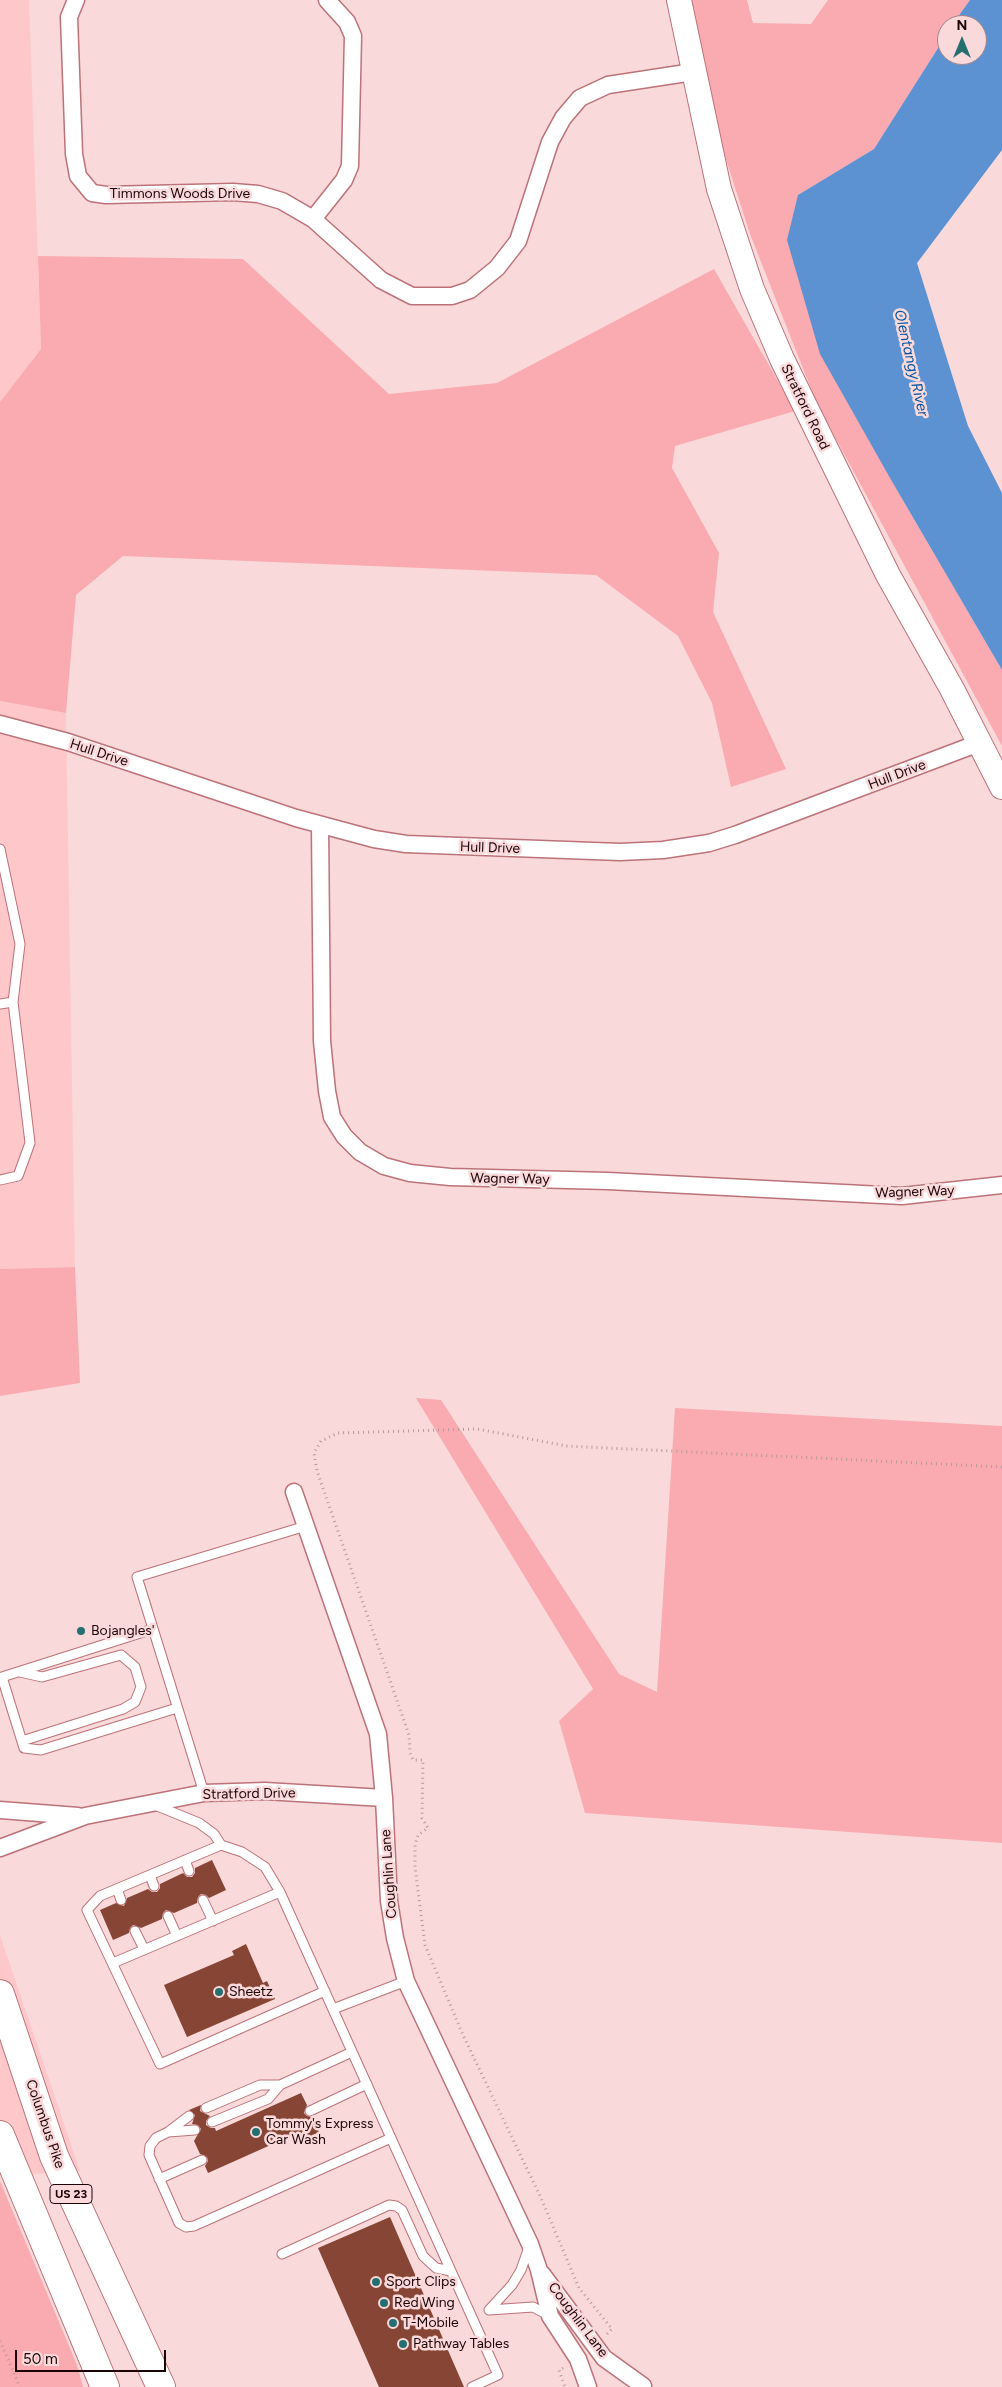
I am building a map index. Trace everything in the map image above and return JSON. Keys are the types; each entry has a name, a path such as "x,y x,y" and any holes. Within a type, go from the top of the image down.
{"highway":[{"name":"Columbus Pike","path":"0,1994 54,2156 161,2387"},
{"name":"US 23","path":"0,2135 105,2387"}],"street":[{"name":"Timmons Woods Drive","path":"76,0 69,17 74,154 78,176 92,192 106,195 233,192 258,194 282,201 313,219 381,280 397,290 412,296 452,296 470,290 497,268 518,241 550,142 563,118 580,98 608,85 693,72"},
{"path":"313,219 344,180 350,166 353,36 347,22 327,0"},
{"name":"Stratford Road","path":"679,0 719,190 734,239 782,359 888,575 1002,787"},
{"name":"Hull Drive","path":"0,724 68,742 320,825 374,839 406,844 620,852 663,850 709,843 735,835 979,743"},
{"name":"Wagner Way","path":"320,825 322,1041 327,1091 332,1117 344,1136 360,1152 384,1166 410,1174 450,1177 608,1181 902,1196 1002,1185"},
{"name":"Coughlin Lane","path":"294,1492 378,1734 384,1798 389,1902 395,1938 406,1981 530,2244 539,2270 550,2316 578,2359 588,2387"},
{"name":"Stratford Drive","path":"0,1848 85,1816 204,1793 265,1791 384,1798"},
{"name":"Stratford Drive","path":"0,1810 85,1816"},
{"name":"Coughlin Lane","path":"539,2270 604,2358 643,2387"}],"lane":[{"path":"0,849 20,944 13,1002 30,1143 18,1176 0,1180"},
{"path":"0,1004 13,1002"},
{"path":"204,1793 137,1577 306,1526"},
{"path":"153,1629 2,1677 24,1748 41,1750 177,1708"},
{"path":"20,1672 42,1678 121,1655 135,1667 141,1687 136,1702 123,1710 22,1741"},
{"path":"150,1803 199,1823 214,1834 221,1845 242,1852 265,1867 280,1892 498,2375 472,2387"},
{"path":"221,1845 100,1896 88,1910 160,2064 325,1991"},
{"path":"185,1860 189,1870"},
{"path":"150,1875 154,1886"},
{"path":"117,1889 121,1900"},
{"path":"113,1963 280,1892"},
{"path":"203,1900 213,1921"},
{"path":"168,1916 177,1936"},
{"path":"135,1931 144,1949"},
{"path":"333,2009 406,1981"},
{"path":"206,2108 260,2085 280,2085 352,2052"},
{"path":"310,2111 367,2084"},
{"path":"212,2122 268,2099 280,2085"},
{"path":"189,2116 168,2132 156,2138 150,2146 149,2155 178,2223 186,2227 194,2226 391,2138"},
{"path":"168,2132 195,2130"},
{"path":"159,2179 202,2160"},
{"path":"282,2254 389,2205 396,2206 402,2210 423,2256 436,2268 450,2271"},
{"path":"530,2244 521,2270 512,2285 489,2310 533,2308 550,2316"}],"path":[{"path":"594,2346 612,2329 579,2288 541,2198 463,2035 425,1945 415,1867 415,1845 418,1835 428,1828 422,1818 423,1760 413,1760 410,1753 409,1735 317,1471 314,1453 321,1441 338,1432 477,1428 567,1446 1002,1467"},
{"path":"0,2341 20,2387"},
{"path":"565,2387 559,2370 578,2359"}],"shaded area":[{"path":"0,0 29,0 41,349 0,402"},
{"path":"691,0 747,0 753,23 811,24 828,0 970,0 959,15 937,15 937,50 874,149 798,195 894,485 1002,670 1002,746 817,404 750,234 712,116"},
{"path":"38,256 243,259 389,394 497,383 714,269 795,411 675,446 672,468 719,553 713,612 786,769 731,787 712,703 678,636 596,575 123,556 76,595 66,713 0,701 0,402 41,349"},
{"path":"0,701 66,713 75,1267 0,1269"},
{"path":"75,1267 80,1383 0,1396 0,1269"},
{"path":"416,1398 441,1400 619,1674 657,1692 675,1408 1002,1426 1002,1843 585,1813 559,1721 593,1689"},
{"path":"0,1935 80,2171 0,2176"},
{"path":"0,2181 77,2365 83,2387 0,2387"}],"water":[{"name":"Olentangy River","path":"970,0 1002,0 1002,150 917,263 968,426 1002,493 1002,670 820,354 787,240 798,195 874,149 937,50 937,65 987,65 987,15 959,15"}],"building":[{"path":"212,1860 226,1890 209,1898 201,1894 198,1897 197,1903 174,1913 166,1910 163,1913 162,1919 141,1928 133,1925 129,1933 113,1940 100,1910 116,1903 124,1906 127,1898 148,1889 152,1892 157,1892 160,1884 183,1873 187,1877 192,1877 195,1873 195,1868"},
{"name":"Sheetz","path":"246,1944 263,1983 267,1981 275,1999 187,2037 164,1985 234,1955 232,1951"},
{"name":"Tommy's Express Car Wash","path":"301,2093 307,2105 304,2113 312,2117 319,2132 305,2139 295,2140 293,2135 208,2173 205,2166 208,2161 207,2157 200,2154 194,2141 201,2129 198,2125 192,2124 195,2115 189,2110 201,2105 200,2111 210,2116 206,2121 206,2125 215,2128 216,2131"},
{"path":"390,2217 464,2387 379,2387 318,2248"}],"place":[{"name":"Bojangles'","path":"81,1631"},
{"name":"Sheetz","path":"219,1992"},
{"name":"Tommy's Express Car Wash","path":"256,2132"},
{"name":"Sport Clips","path":"376,2282"},
{"name":"Red Wing","path":"384,2303"},
{"name":"T-Mobile","path":"393,2323"},
{"name":"Pathway Tables","path":"403,2344"}]}
